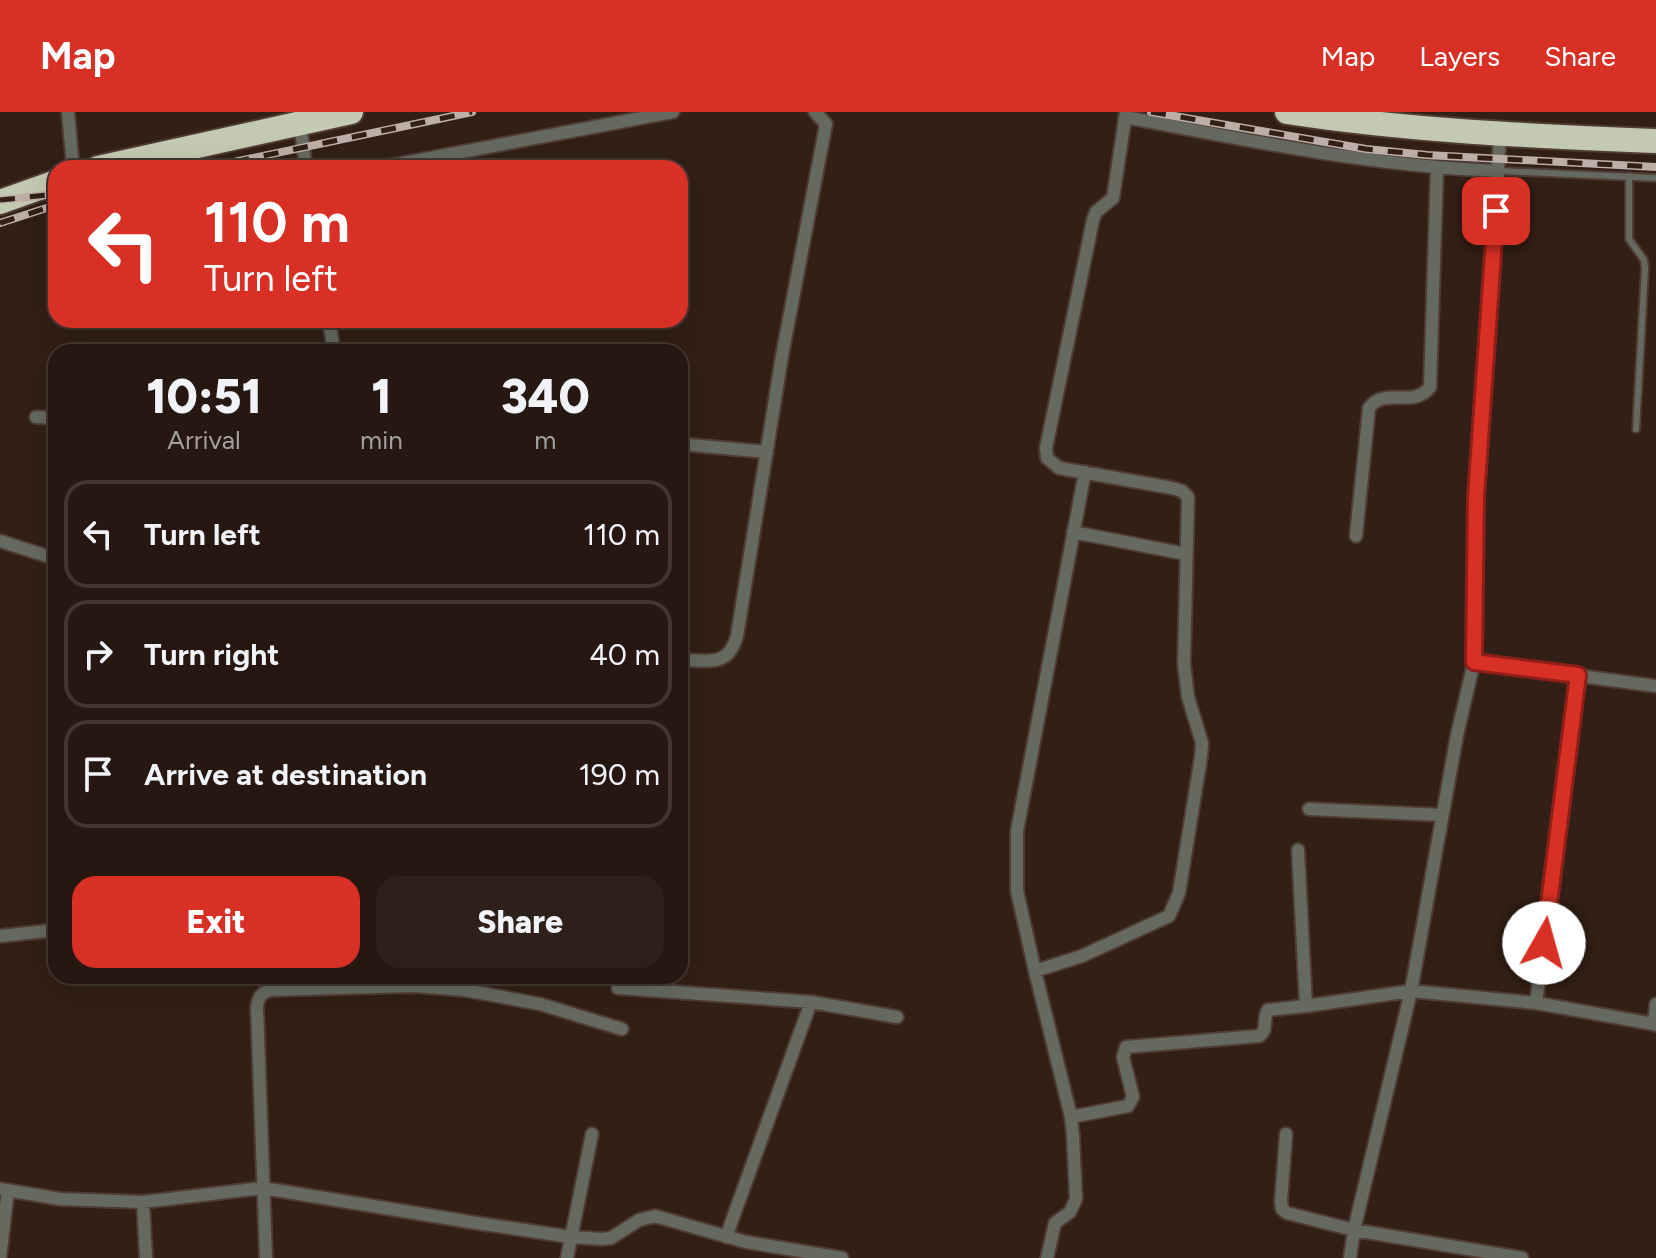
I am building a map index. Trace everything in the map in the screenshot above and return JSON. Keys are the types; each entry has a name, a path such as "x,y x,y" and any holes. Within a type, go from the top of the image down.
{"highway":[{"path":"134,160 351,112"},
{"path":"1287,112 1420,120 1500,134 1656,141"},
{"path":"0,202 48,185"}],"street":[{"path":"68,112 72,160"},
{"path":"419,160 673,112"},
{"path":"688,660 718,660 727,657 733,650 782,356 826,124 815,112"},
{"path":"1035,971 1082,956 1169,916 1175,907 1202,743 1184,676 1188,497 1182,491 1059,468 1047,458 1046,448 1093,220 1096,212 1113,198 1125,115 1319,154 1437,169 1499,171"},
{"path":"300,123 305,160"},
{"path":"1350,1258 1411,991 1442,815 1474,662 1476,497 1500,134"},
{"path":"1356,536 1369,408 1375,400 1384,397 1415,398 1430,387 1437,169"},
{"path":"36,417 48,418"},
{"path":"688,445 767,452"},
{"path":"1047,1258 1055,1223 1073,1209 1076,1199 1071,1117 1017,891 1017,831 1085,472"},
{"path":"1073,532 1186,554"},
{"path":"0,541 48,556"},
{"path":"1474,662 1656,686"},
{"path":"1536,1003 1578,675"},
{"path":"1309,809 1442,815"},
{"path":"1298,850 1306,1006"},
{"path":"0,936 48,931"},
{"path":"266,1258 257,1008 263,992 437,987 518,999 622,1029"},
{"path":"618,988 811,1002 897,1017"},
{"path":"1071,1117 1132,1103 1123,1057 1126,1047 1259,1036 1264,1031 1268,1010 1411,991 1536,1003 1655,1024 1656,1004"},
{"path":"726,1237 811,1002"},
{"path":"567,1258 592,1134"},
{"path":"1286,1134 1282,1209 1354,1230 1522,1258"},
{"path":"0,1258 4,1189 60,1199 143,1202 263,1188 571,1237 611,1238 639,1220 655,1216 778,1249 842,1258"},
{"path":"143,1202 146,1258"}],"lane":[{"path":"1499,171 1656,178"},
{"path":"1629,176 1629,239 1644,260 1645,268 1636,429"}],"railway":[{"path":"243,160 472,112"},
{"path":"1151,112 1366,149 1656,167"},
{"path":"0,200 48,195"},
{"path":"0,223 48,208"}],"route":[{"path":"1496,211 1478,454 1474,662 1578,675 1544,943"}]}
